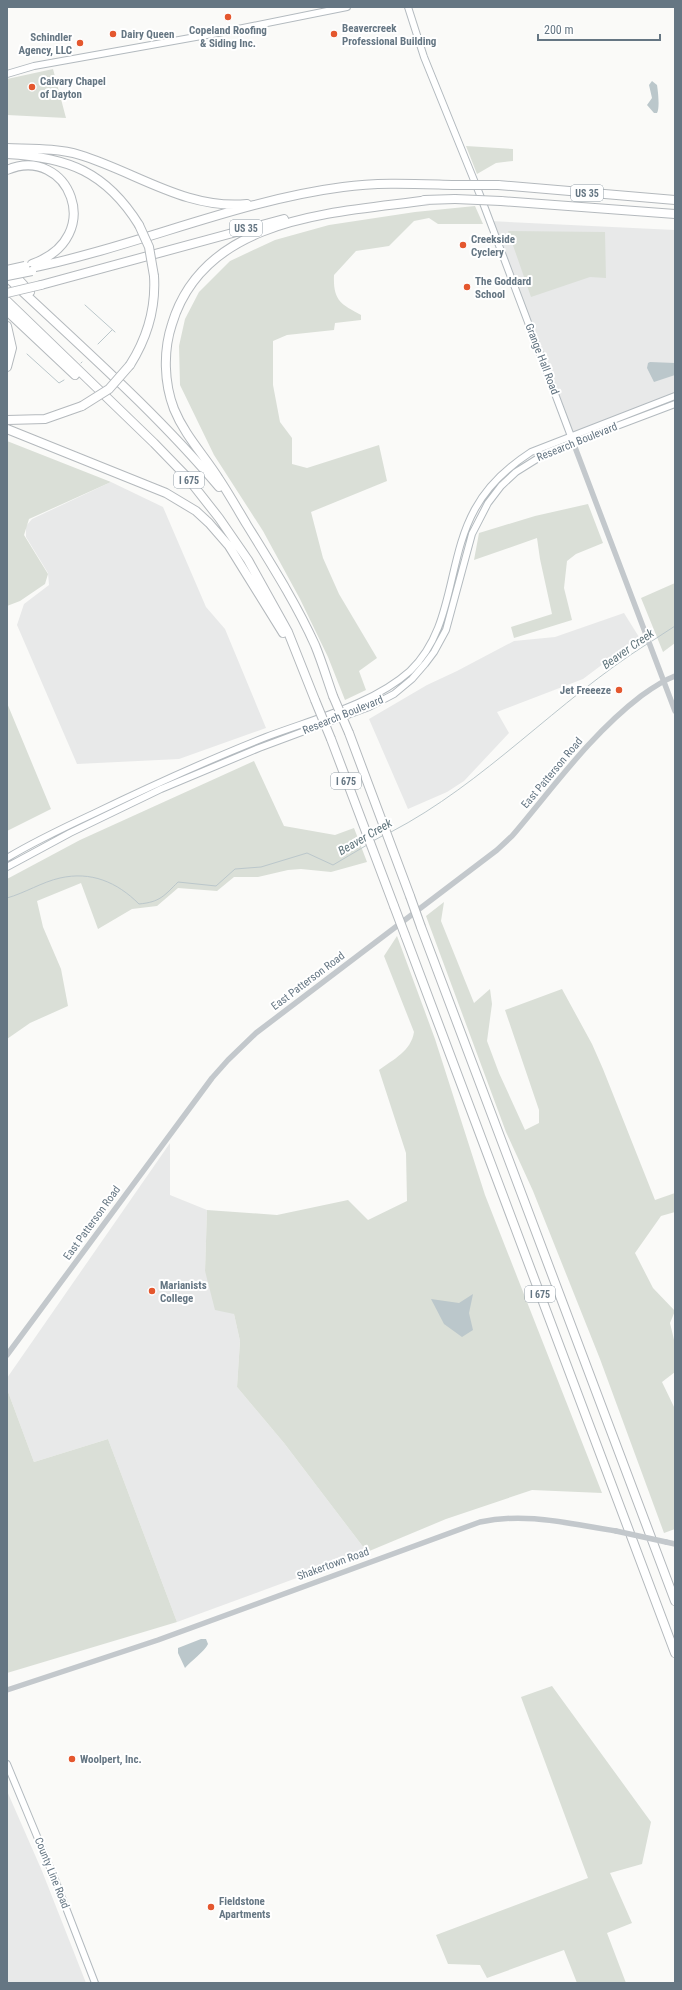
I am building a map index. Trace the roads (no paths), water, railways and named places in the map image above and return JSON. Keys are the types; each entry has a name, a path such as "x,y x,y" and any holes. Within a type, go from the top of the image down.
{"highway":[{"path":"7,148 60,151 78,154 184,197 204,203 230,205 262,204"},
{"path":"7,154 43,157 64,162 83,170 113,192 129,210 139,226 149,247 154,276 154,297 149,323 141,346 130,365 109,389 82,406 45,419 7,420"},
{"path":"7,170 29,166 49,171 65,185 73,204 73,225 64,244 49,256 28,269"},
{"path":"7,271 28,269 75,258 300,194 376,183 421,184"},
{"name":"US 35","path":"7,276 28,269 98,255 283,202 366,188 421,184 498,185 675,200"},
{"name":"US 35","path":"7,292 41,285 299,215 359,205 455,199 675,214"},
{"path":"246,523 219,479 185,431 170,398 166,368 167,343 174,318 183,296 197,276 210,263 233,246 262,231 287,223 343,211 429,200"},
{"path":"7,266 71,337"},
{"name":"I 675","path":"7,276 186,448 219,487 246,523 296,608 315,646 349,733 675,1601"},
{"name":"I 675","path":"7,301 154,443 186,476 219,518 248,560 288,632 299,656 374,857 406,935 675,1653"},
{"path":"7,311 111,409 154,443"},
{"path":"7,326 12,348 7,367"},
{"path":"7,429 166,493 196,511 226,542 299,656"}],"main road":[{"path":"7,74 34,66 218,33 347,7"},
{"name":"Grange Hall Road","path":"408,7 424,56 480,194 572,439"},
{"name":"Research Boulevard","path":"7,867 70,833 161,789 259,748 369,707 394,694 412,679 426,664 446,630 472,534 488,503 502,486 516,472 530,462 572,439 675,396"},
{"name":"Research Boulevard","path":"7,858 64,828 160,782 265,738 365,700 388,687 410,671 433,642 442,618 466,530 475,509 497,478 510,466 531,452 675,404"},
{"name":"County Line Road","path":"7,1764 56,1882 95,1983"}],"street":[{"name":"Grange Hall Road","path":"572,439 675,711"},
{"name":"East Patterson Road","path":"7,1355 151,1159 228,1060 256,1033 497,850 512,836 596,736 624,710 663,680 675,676"},
{"name":"Shakertown Road","path":"7,1690 158,1640 480,1522 502,1518 529,1517 616,1531 675,1544"}],"waterway":[{"path":"85,305 115,332"},
{"path":"98,344 112,330"},
{"path":"27,354 59,383 64,380"},
{"name":"Beaver Creek","path":"652,641 675,626"},
{"name":"Beaver Creek","path":"391,832 458,790 614,666 647,644"},
{"name":"Beaver Creek","path":"373,841 384,835"},
{"name":"Beaver Creek","path":"7,898 53,880 71,876 82,876 93,877 113,884 131,896 139,904 146,903 161,898 178,882 216,886 235,869 261,867 307,853 333,865 367,845"}],"place":[{"name":"Copeland Roofing & Siding Inc.","path":"228,17"},
{"name":"Dairy Queen","path":"113,34"},
{"name":"Beavercreek Professional Building","path":"334,34"},
{"name":"Schindler Agency, LLC","path":"80,43"},
{"name":"Calvary Chapel of Dayton","path":"32,87"},
{"name":"Creekside Cyclery","path":"463,245"},
{"name":"The Goddard School","path":"467,287"},
{"name":"Jet Freeeze","path":"619,690"},
{"name":"Marianists College","path":"152,1291"},
{"name":"Woolpert, Inc.","path":"72,1759"},
{"name":"Fieldstone Apartments","path":"211,1907"}]}
